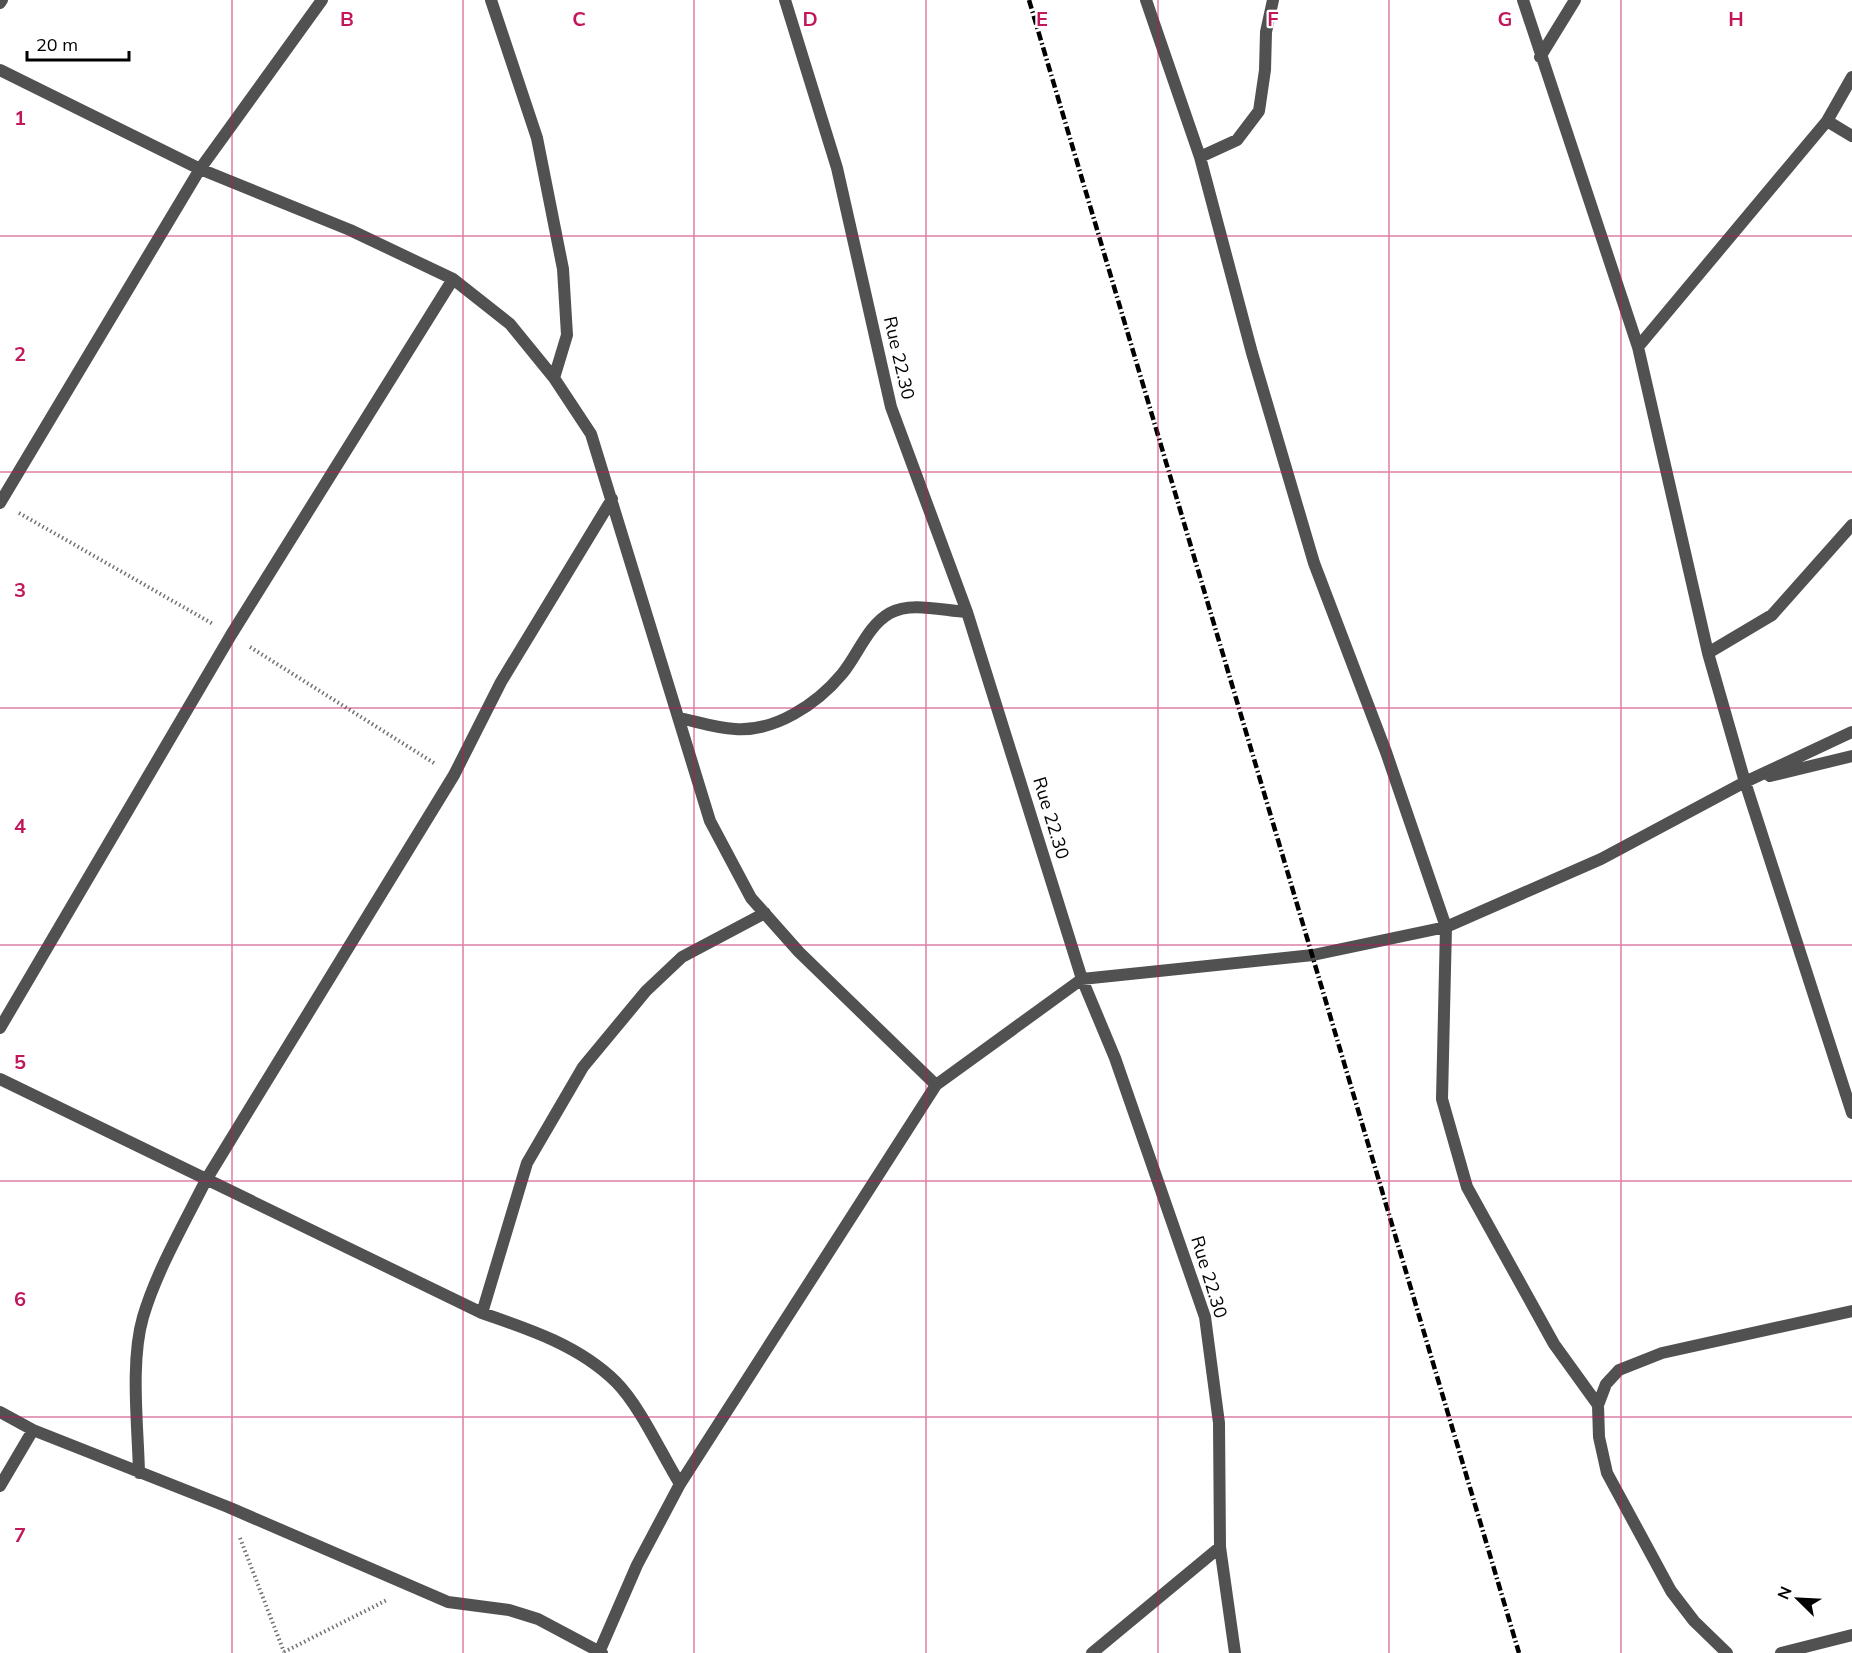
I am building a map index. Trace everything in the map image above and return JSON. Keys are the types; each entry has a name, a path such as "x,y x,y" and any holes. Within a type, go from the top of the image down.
{"street":[{"path":"0,503 200,169 322,0"},
{"path":"491,0 537,138 563,269 567,335 554,378"},
{"name":"Rue 22.30","path":"785,0 837,168 891,407 967,612 1082,979 1115,1058 1205,1317 1219,1423 1220,1546 1235,1653"},
{"path":"1146,0 1200,157 1252,352 1314,563 1386,752 1446,927 1442,1099 1467,1187 1554,1344 1598,1405"},
{"path":"1200,157 1238,140 1259,111 1265,70 1266,32 1273,0"},
{"path":"1524,0 1540,57 1600,226 1638,347 1708,653 1745,782 1852,1113"},
{"path":"1540,57 1575,0"},
{"path":"0,70 200,169 350,230 453,279 510,324 554,378 591,434 711,821 751,898 799,952 936,1085"},
{"path":"1638,347 1827,121 1852,78"},
{"path":"1827,121 1852,136"},
{"path":"0,1028 231,635 453,279"},
{"path":"140,1473 136,1376 142,1318 171,1250 206,1180 454,775 501,682 612,499"},
{"path":"1708,653 1772,615 1852,525"},
{"path":"680,718 736,729 770,725 803,709 842,675 870,631 890,613 908,607 967,612"},
{"path":"0,1412 33,1430 228,1507 448,1602 509,1610 538,1619 601,1652 638,1565 680,1484 936,1085 1082,979 1313,955 1446,927 1601,859 1745,782 1852,732"},
{"path":"1745,782 1852,756"},
{"path":"482,1313 527,1163 583,1067 646,991 682,957 765,913"},
{"path":"0,1079 482,1313 547,1336 590,1362 617,1383 680,1484"},
{"path":"1727,1653 1694,1621 1671,1591 1607,1473 1599,1437 1598,1405 1606,1384 1619,1370 1662,1353 1852,1311"},
{"path":"0,1486 33,1430"},
{"path":"1092,1653 1220,1546"},
{"path":"1781,1653 1852,1635"}],"path":[{"path":"228,1507 284,1653 413,1587"}],"railway":[{"path":"1029,0 1519,1653"}]}
